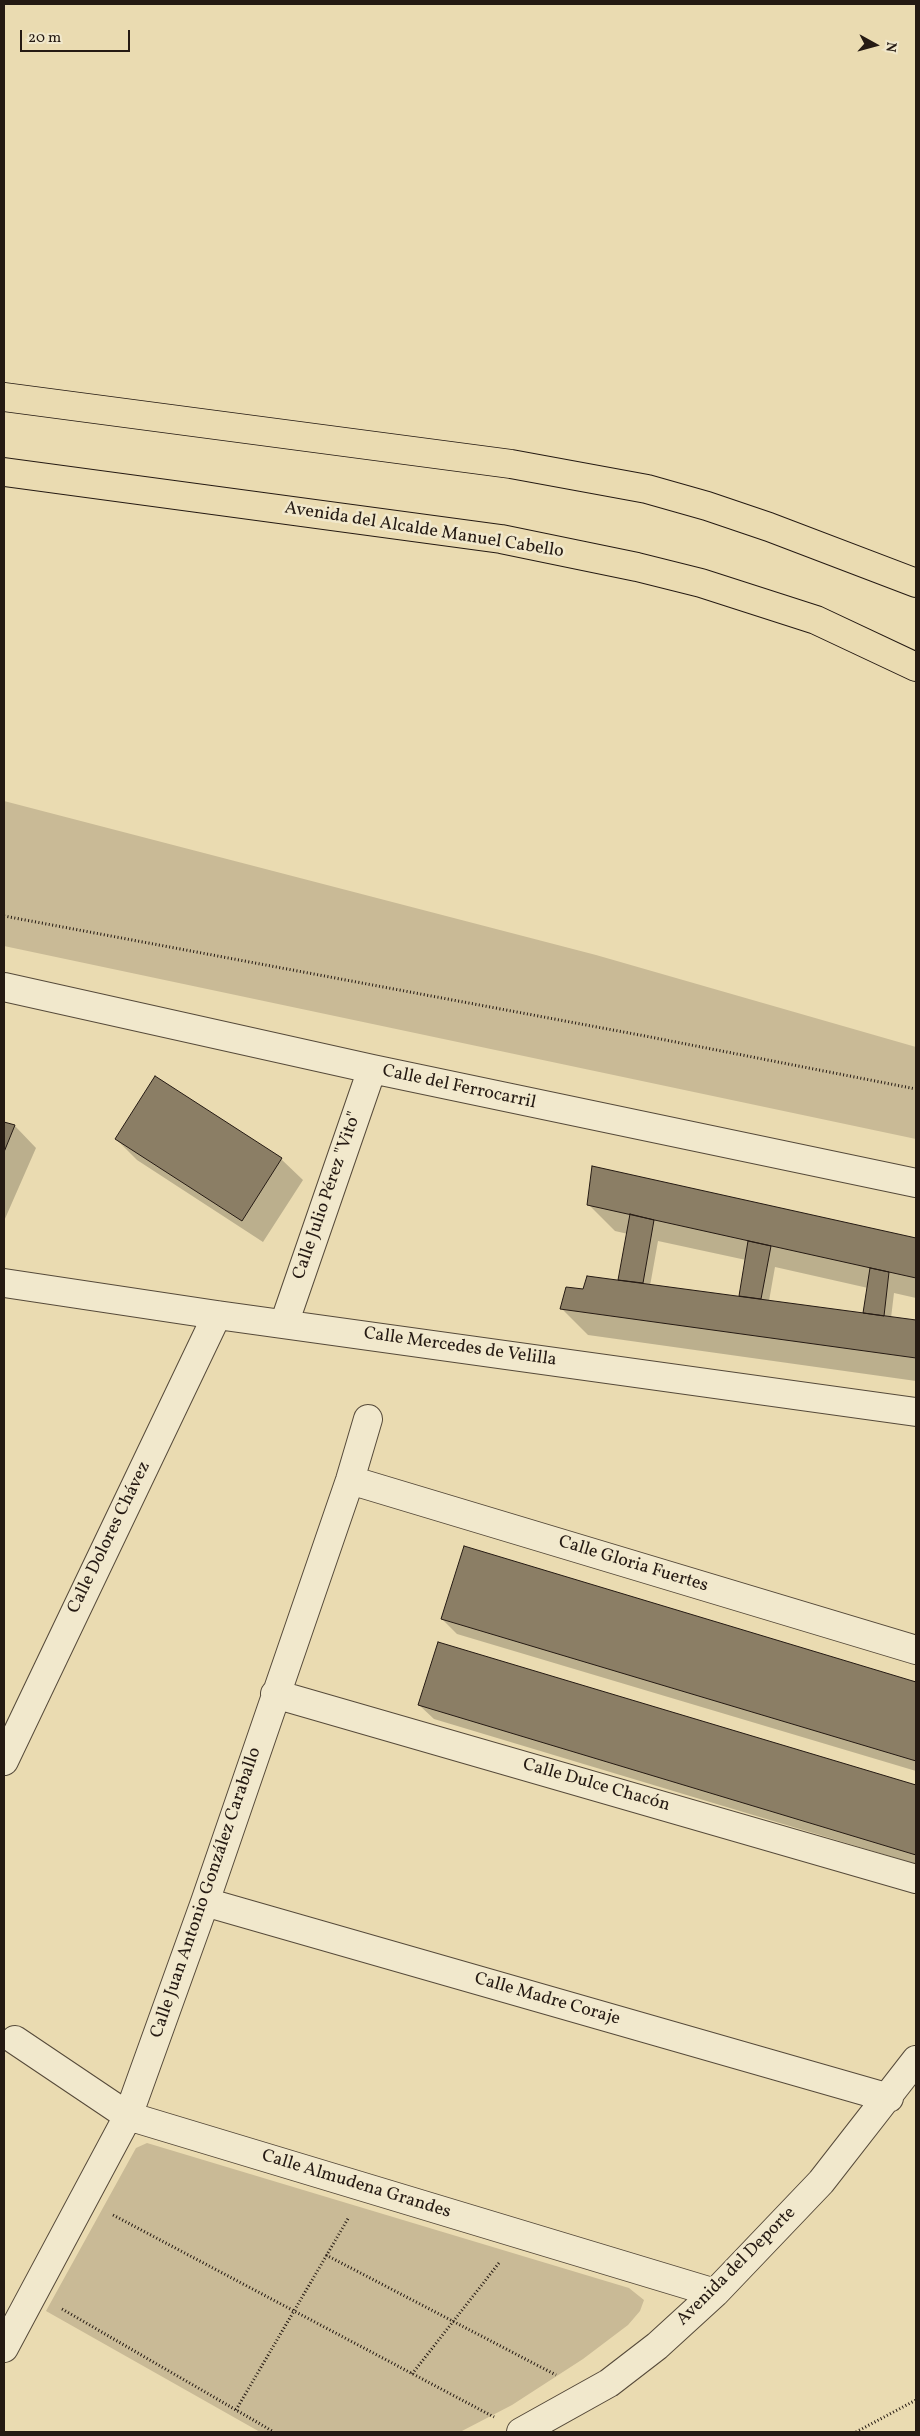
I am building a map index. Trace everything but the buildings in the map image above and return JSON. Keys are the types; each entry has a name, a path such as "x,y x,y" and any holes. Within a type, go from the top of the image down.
{"main road":[{"path":"4,398 511,464 647,489 760,524 916,583"},
{"name":"Avenida del Alcalde Manuel Cabello","path":"4,472 501,539 637,567 701,583 816,620 916,668"}],"street":[{"name":"Calle del Ferrocarril","path":"4,987 372,1069 916,1183"},
{"name":"Calle Julio Pérez \"Vito\"","path":"284,1324 372,1069"},
{"name":"Calle Mercedes de Velilla","path":"4,1283 217,1315 916,1412"},
{"name":"Calle Dolores Chávez","path":"4,1762 217,1315"},
{"name":"Calle Juan Antonio González Caraballo","path":"4,2348 128,2116 206,1902 275,1694 350,1480 368,1419"},
{"name":"Calle Gloria Fuertes","path":"350,1480 916,1650"},
{"name":"Calle Dulce Chacón","path":"275,1694 916,1879"},
{"name":"Calle Madre Coraje","path":"206,1902 889,2098"},
{"name":"Calle Almudena Grandes","path":"14,2040 128,2116 715,2294"},
{"name":"Avenida del Deporte","path":"521,2432 609,2384 657,2346 715,2294 821,2182 889,2098 916,2060"}],"path":[{"path":"4,916 636,1034 916,1089"},
{"path":"236,2410 365,2188"},
{"path":"84,2200 521,2432"},
{"path":"412,2374 521,2235"},
{"path":"326,2255 591,2394"},
{"path":"33,2293 274,2432"},
{"path":"856,2432 916,2400"}],"shaded area":[{"path":"4,801 596,955 916,1047 916,1139 4,946"},
{"path":"147,2143 629,2288 644,2300 640,2311 628,2325 583,2359 512,2405 460,2432 260,2432 46,2311 136,2148"}]}
